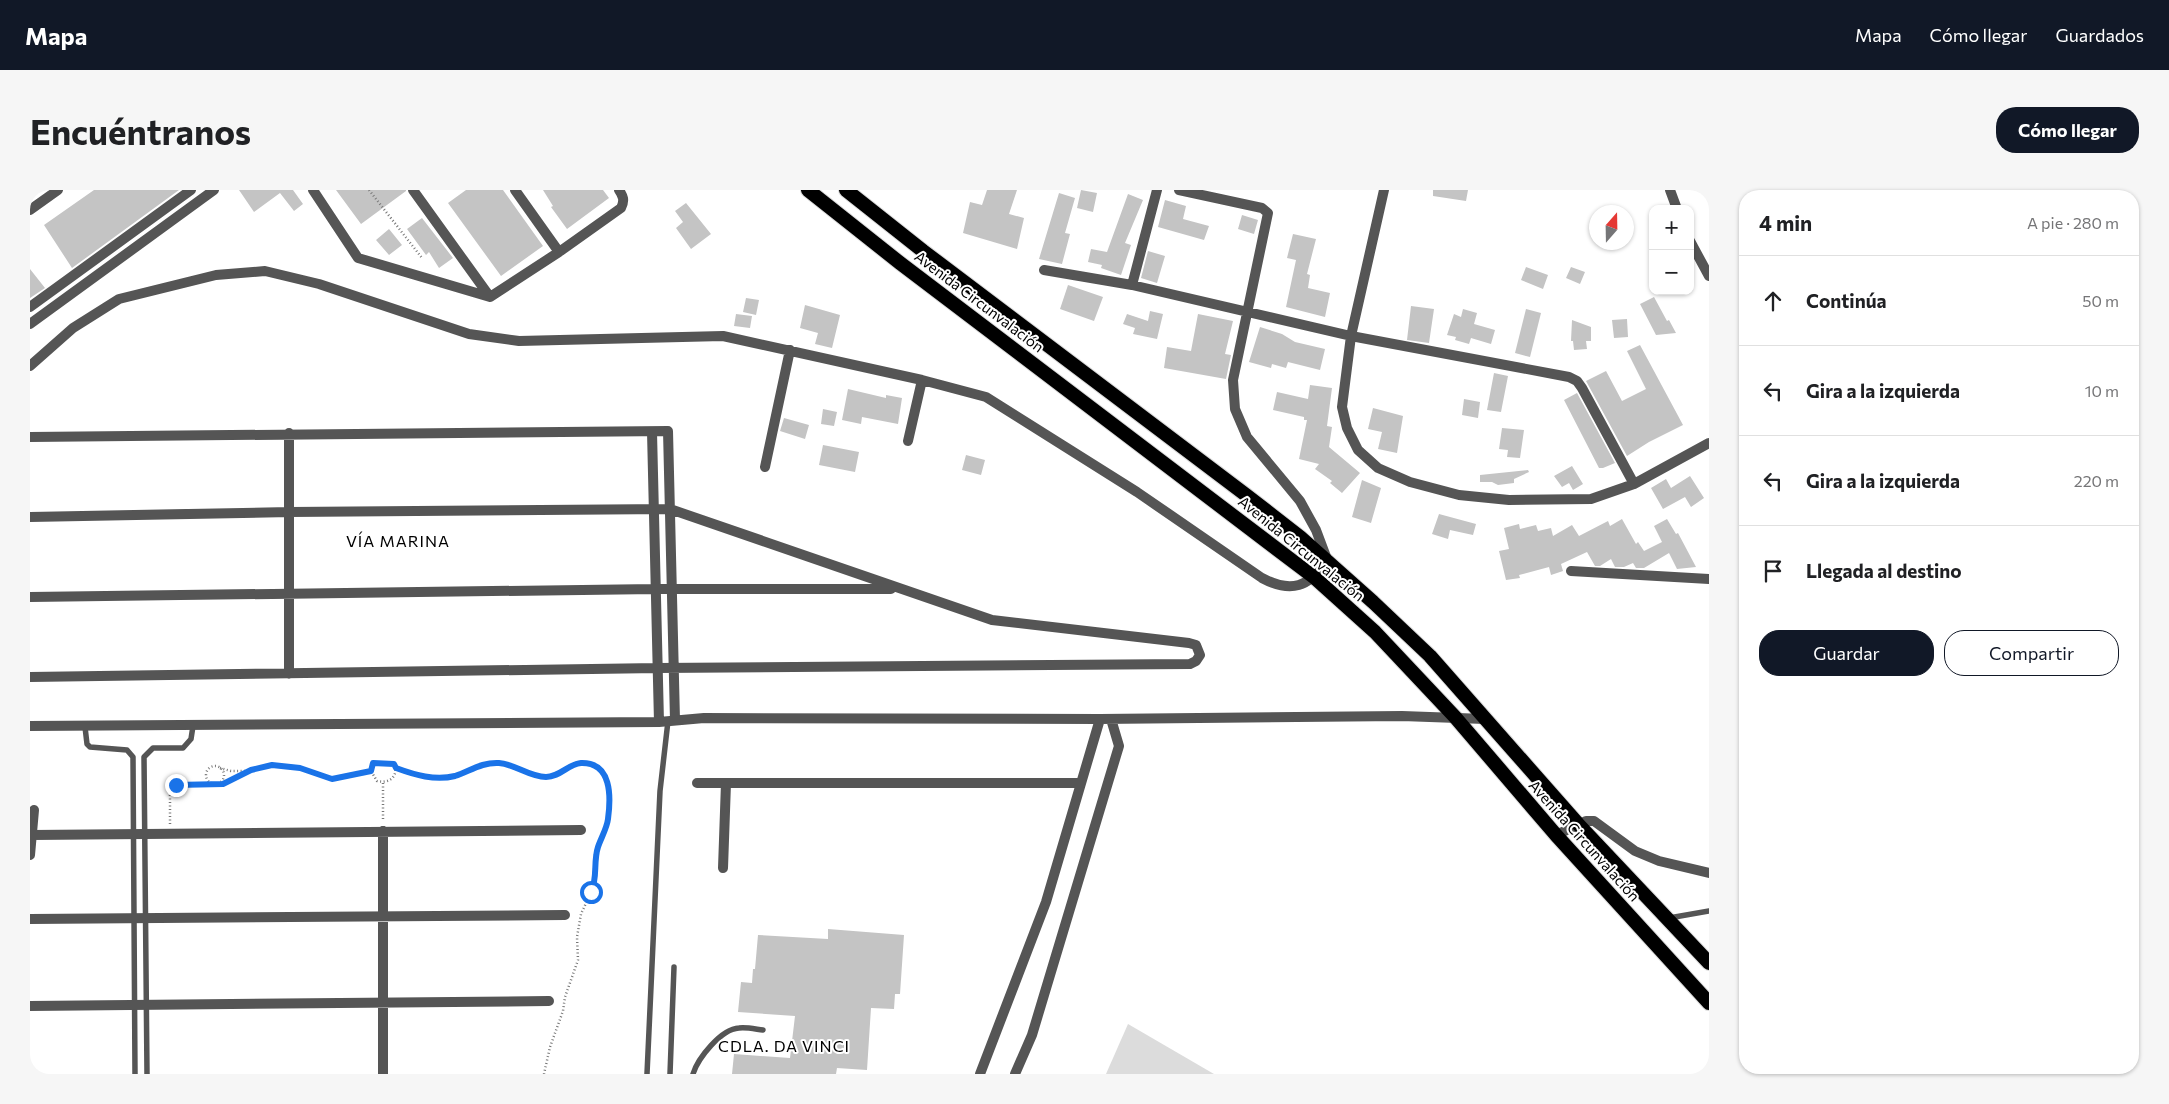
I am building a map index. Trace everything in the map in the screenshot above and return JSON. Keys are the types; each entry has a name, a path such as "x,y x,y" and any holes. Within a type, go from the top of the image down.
{"highway":[{"name":"Avenida Circunvalación","path":"808,190 900,263 1315,578 1375,632 1455,717 1556,835 1709,1003"},
{"name":"Avenida Circunvalación","path":"846,190 923,251 1246,495 1328,562 1430,656 1578,824 1709,963"}],"street":[{"path":"30,210 58,190"},
{"path":"30,307 191,190"},
{"path":"313,190 358,258 490,297 559,252 621,208 624,202 619,190"},
{"path":"413,190 490,297"},
{"path":"515,190 559,252"},
{"path":"1132,285 1156,190"},
{"path":"30,366 73,328 119,299 216,274 264,271 319,284 469,334 519,341 723,336 922,380 976,394 990,400 1145,497 1273,583 1294,586 1315,578 1328,562 1316,530 1300,501 1247,437 1235,409 1233,380 1268,213 1262,208 1179,190"},
{"path":"1384,190 1351,336 1342,406 1347,428 1358,450 1378,468 1410,482 1459,495 1509,500 1591,499 1634,484 1709,443"},
{"path":"1670,190 1676,205"},
{"path":"30,324 150,237 208,192"},
{"path":"141,225 150,237"},
{"path":"1694,248 1709,276"},
{"path":"1044,270 1132,285 1248,314 1351,336 1560,375 1577,381 1634,484"},
{"path":"64,282 72,293"},
{"path":"765,467 790,350"},
{"path":"908,441 922,380"},
{"path":"652,432 658,668 668,721"},
{"path":"30,437 289,433 668,432 673,668 668,721"},
{"path":"289,433 289,674"},
{"path":"30,517 290,512 670,509 992,620 1189,643 1196,645 1200,655 1196,661 1190,664 658,668 30,678"},
{"path":"1571,571 1709,579"},
{"path":"30,597 656,588 900,589"},
{"path":"30,726 668,721 704,718 1111,719 1455,717 1485,719"},
{"path":"980,1074 1046,902 1100,719"},
{"path":"1015,1074 1032,1035 1119,746 1111,719"},
{"path":"697,783 1081,784"},
{"path":"723,868 726,783"},
{"path":"30,855 34,810"},
{"path":"1556,835 1586,821 1594,821 1634,851 1658,861 1709,873"},
{"path":"32,835 581,830"},
{"path":"382,1074 381,918 383,831"},
{"path":"30,920 566,915"},
{"path":"30,1006 549,1001"}],"lane":[{"path":"647,1074 660,791 668,721"},
{"path":"147,1074 144,757 153,748 183,748 191,739 193,726"},
{"path":"85,727 87,744 90,747 127,750 132,753 135,1074"},
{"path":"1667,918 1709,911"},
{"path":"670,1074 674,967"},
{"path":"693,1074 701,1056 726,1033 737,1028 763,1030"}],"path":[{"path":"369,190 422,258"},
{"path":"396,768 392,779 383,782 374,778 371,771 373,763 394,764 396,768 419,776 442,778 457,775 481,765 500,763 546,777 557,774 575,764 585,763 596,766 606,775 609,784 608,820 595,855 593,888 581,914 577,937 578,960 550,1047 544,1074"},
{"path":"218,767 223,771 224,777 221,782 216,784 210,783 205,776 210,768 218,767 232,771 251,770 272,765 290,766 332,779 371,771"},
{"path":"170,833 170,794 172,787 178,785 216,784 233,780 251,770"},
{"path":"383,782 383,831"}],"shaded area":[{"path":"1128,1024 1214,1074 1106,1074"}],"building":[{"path":"94,190 179,190 72,268 44,225"},
{"path":"239,190 293,190 303,204 294,211 280,193 254,212"},
{"path":"336,190 406,190 406,191 361,224"},
{"path":"466,190 503,190 543,246 501,276 448,203"},
{"path":"543,190 603,190 609,198 567,229 551,207 553,206"},
{"path":"987,190 1017,190 1009,214 1024,218 1017,249 963,233 970,202 982,205"},
{"path":"1081,190 1097,193 1093,212 1077,208"},
{"path":"1433,190 1468,190 1466,201 1433,196"},
{"path":"1059,193 1075,198 1065,233 1070,234 1062,264 1039,259"},
{"path":"1128,194 1143,200 1125,243 1131,245 1121,275 1101,268 1102,265 1088,262 1091,249 1107,252"},
{"path":"1165,200 1186,206 1183,219 1209,226 1204,240 1158,227"},
{"path":"686,203 711,234 691,249 676,228 683,222 675,211"},
{"path":"1242,215 1258,220 1254,234 1238,229"},
{"path":"422,218 453,258 439,268 429,252 426,255 407,229"},
{"path":"389,229 402,245 389,255 376,240"},
{"path":"1293,234 1316,239 1307,274 1310,275 1308,288 1330,293 1325,317 1286,307 1296,260 1287,258"},
{"path":"1148,251 1165,256 1157,283 1141,278"},
{"path":"1526,267 1548,275 1543,289 1521,280"},
{"path":"1571,267 1585,272 1580,284 1566,278"},
{"path":"30,269 45,288 30,298"},
{"path":"1068,285 1103,297 1094,321 1060,309"},
{"path":"1654,297 1676,333 1656,335 1640,304"},
{"path":"746,298 759,300 756,315 743,312"},
{"path":"805,305 840,315 832,348 815,344 818,333 800,328"},
{"path":"1411,306 1434,309 1429,343 1407,340"},
{"path":"1463,309 1477,313 1474,324 1495,330 1491,344 1471,338 1469,344 1455,340 1456,337 1447,335 1454,314 1461,317"},
{"path":"1526,309 1541,313 1530,357 1515,353"},
{"path":"1150,311 1163,314 1157,339 1133,334 1135,328 1123,324 1127,314 1148,321"},
{"path":"736,314 752,316 750,328 734,326"},
{"path":"1198,314 1233,321 1225,354 1231,355 1226,379 1164,368 1167,347 1191,351"},
{"path":"1627,319 1628,337 1614,338 1612,320"},
{"path":"1572,320 1591,327 1591,341 1586,341 1587,349 1574,350 1573,341 1571,341"},
{"path":"1260,327 1282,334 1295,342 1325,349 1320,370 1288,362 1286,368 1272,364 1271,368 1249,362"},
{"path":"1640,345 1683,425 1649,442 1627,456 1586,381 1606,371 1622,401 1646,389 1627,351"},
{"path":"1494,373 1508,376 1501,412 1487,410"},
{"path":"1310,385 1332,388 1327,426 1332,427 1329,447 1360,473 1342,493 1330,483 1332,481 1315,469 1319,464 1299,459 1307,420 1304,420 1304,417 1273,410 1277,392 1308,399"},
{"path":"848,389 886,398 886,395 902,398 898,424 862,417 861,424 842,420"},
{"path":"1577,393 1615,463 1599,468 1564,400"},
{"path":"1464,399 1480,402 1478,418 1462,415"},
{"path":"1373,408 1403,416 1397,453 1378,449 1382,432 1368,429"},
{"path":"823,409 837,412 834,426 821,424"},
{"path":"784,418 809,425 805,439 780,431"},
{"path":"1502,428 1524,430 1520,458 1507,457 1508,450 1499,449"},
{"path":"823,445 859,452 855,472 819,465"},
{"path":"966,455 985,460 981,475 962,470"},
{"path":"1572,466 1583,484 1573,490 1569,483 1562,487 1554,476"},
{"path":"1528,470 1529,472 1514,479 1514,483 1498,485 1492,482 1480,482 1480,475"},
{"path":"1690,476 1704,498 1691,507 1685,497 1663,509 1651,488 1666,479 1671,488"},
{"path":"1362,480 1381,488 1371,523 1352,517"},
{"path":"1439,514 1476,524 1473,535 1450,530 1448,539 1432,534"},
{"path":"1622,519 1636,544 1638,542 1644,551 1662,542 1654,526 1667,519 1676,534 1678,533 1696,567 1677,569 1669,553 1644,568 1636,568 1633,563 1624,567 1615,567 1611,559 1600,566 1595,566 1587,552 1561,564 1563,571 1551,575 1549,567 1519,575 1520,578 1506,580 1499,551 1509,549 1504,528 1519,524 1520,529 1536,525 1538,531 1551,528 1553,536 1572,525 1579,536 1608,521 1610,526"},
{"path":"828,929 904,935 900,994 895,994 894,1009 871,1008 867,1070 837,1068 836,1074 732,1074 734,1054 790,1058 795,1016 738,1012 741,982 752,983 758,935 828,939"}],"district":[{"name":"VÍA MARINA","path":"398,541"},
{"name":"CDLA. DA VINCI","path":"784,1046"}],"route":[{"path":"176,785 223,784 251,770 272,765 300,768 332,779 351,777 371,771 373,763 394,764 396,768 419,776 435,778 457,775 481,765 494,763 506,764 538,776 546,777 557,774 575,764 590,764 604,772 609,784 608,820 595,855 595,878 591,892"}]}
